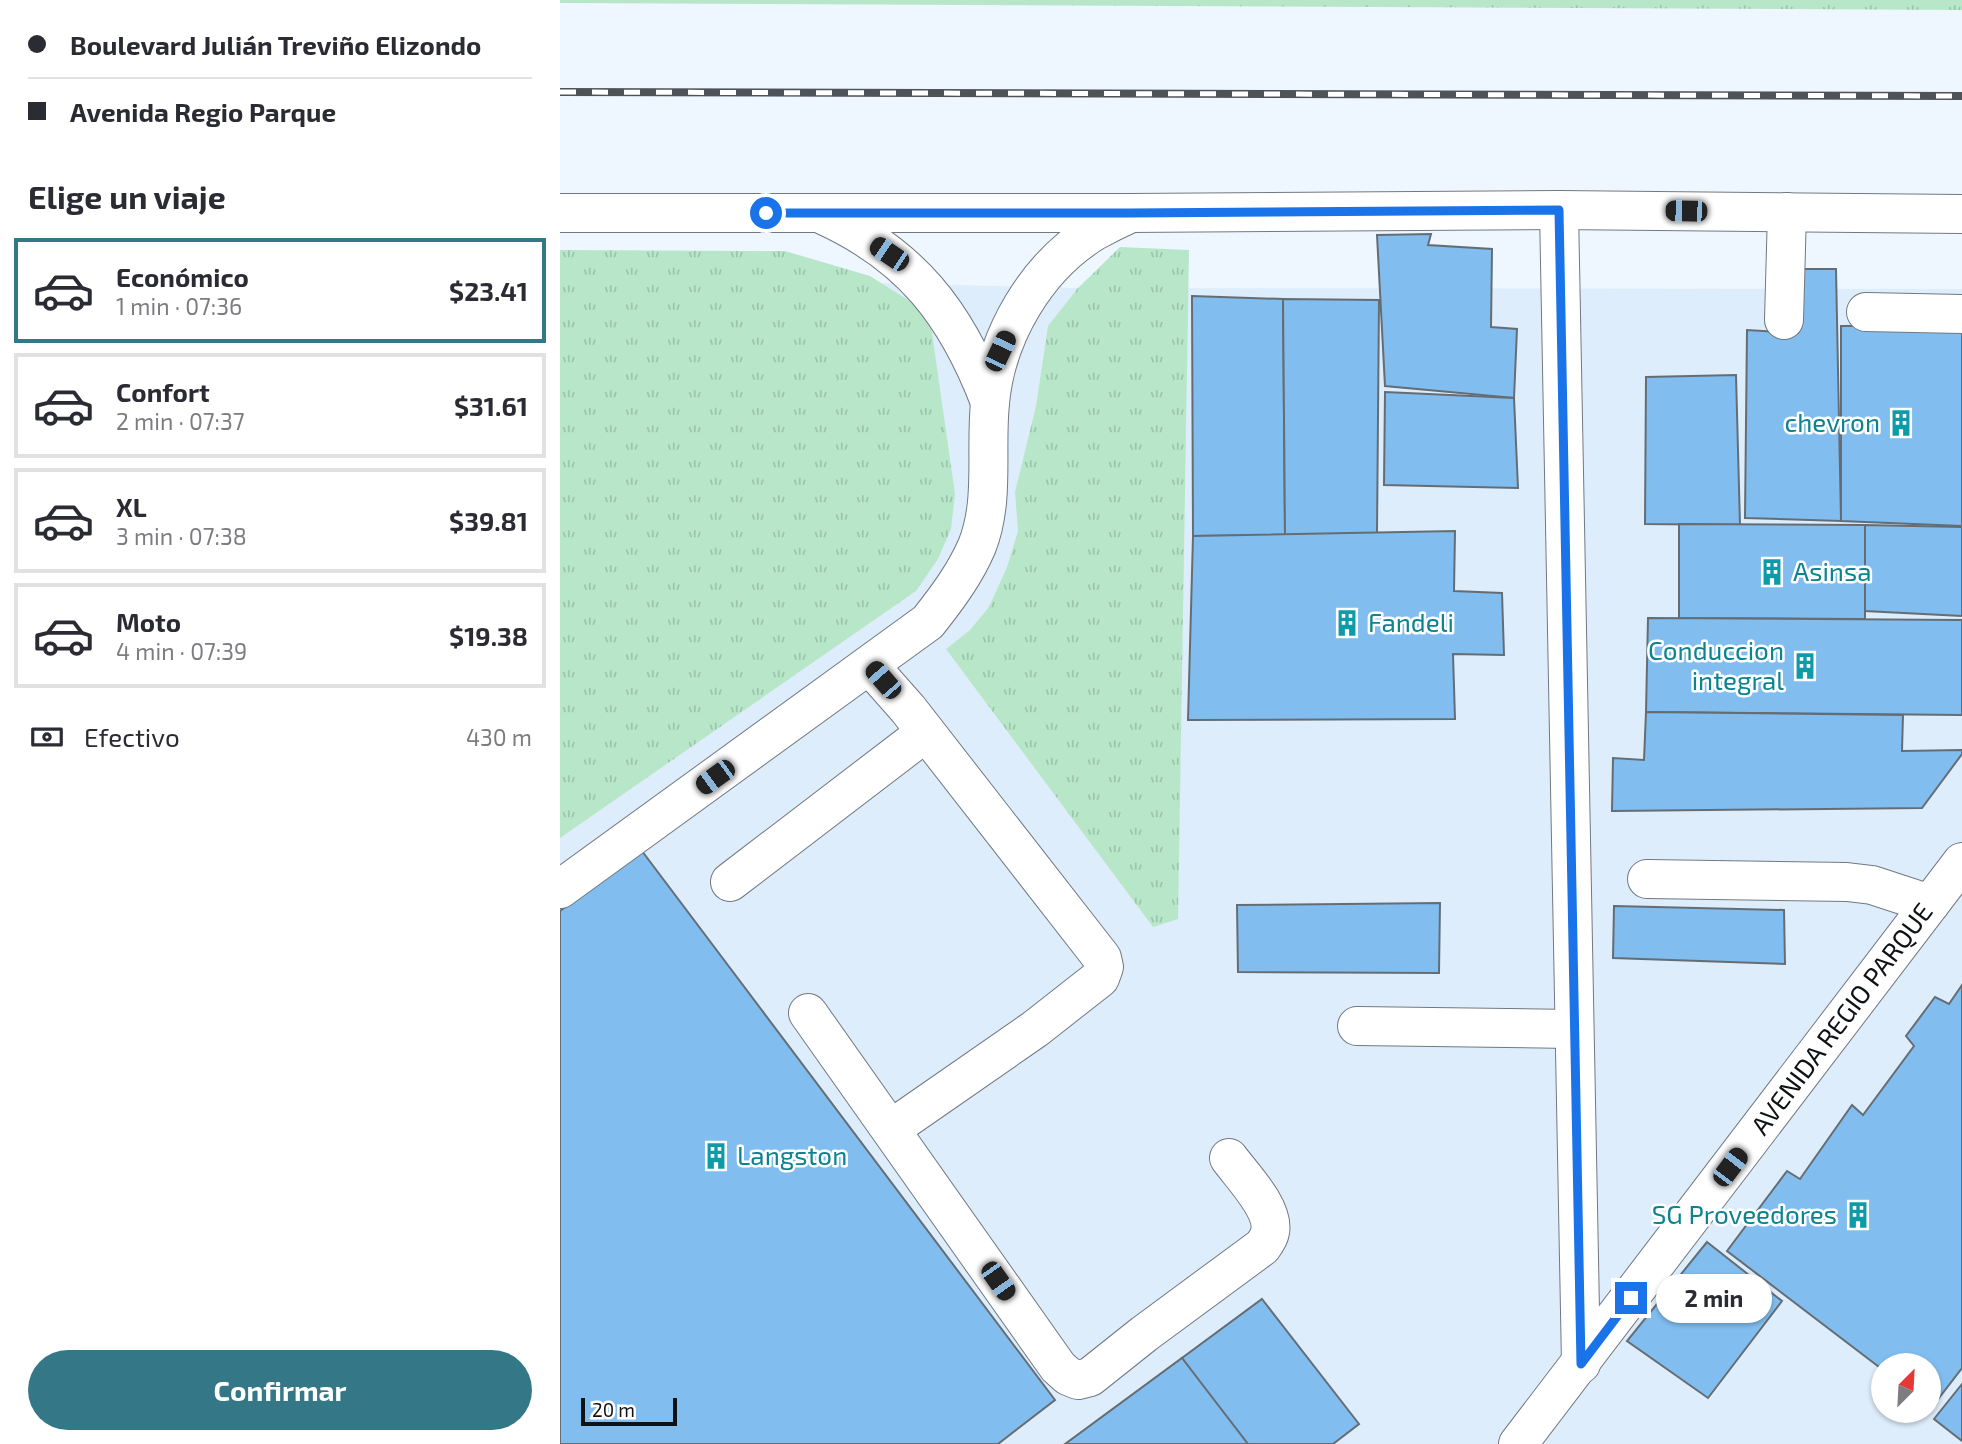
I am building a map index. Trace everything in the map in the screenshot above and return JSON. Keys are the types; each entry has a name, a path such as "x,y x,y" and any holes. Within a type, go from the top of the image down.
{"street":[{"path":"1559,210 1581,1364"},
{"path":"560,214 1559,210 1962,214"},
{"path":"818,212 852,228 880,247 923,285 951,320 974,360 990,402"},
{"path":"1784,320 1787,212"},
{"path":"560,889 928,622 960,581 978,544 987,506 990,402 1000,351 1022,305 1054,264 1094,232 1129,213"},
{"path":"1866,312 1962,314"},
{"path":"870,666 1102,958 1104,967 1100,978 1046,1020 891,1129"},
{"path":"730,882 925,733"},
{"name":"AVENIDA REGIO PARQUE","path":"1518,1444 1962,862"},
{"path":"1647,879 1847,882 1872,885 1930,904"},
{"path":"808,1013 1058,1367 1068,1376 1079,1380 1090,1377 1262,1247 1270,1235 1266,1209 1229,1158"},
{"path":"1357,1026 1573,1029"}],"shaded area":[{"path":"560,275 1078,288 1962,289 1962,1444 560,1444"}],"green space":[{"path":"560,0 1962,0 1962,10 560,3"},
{"path":"1120,247 1189,250 1178,919 1153,927 946,649 970,630 989,607 1007,567 1018,531 1015,492 1036,406 1048,326 1078,288"},
{"path":"560,250 785,251 870,276 908,300 930,319 955,494 951,529 938,559 916,591 560,838"}],"building":[{"path":"1431,234 1428,245 1492,249 1491,327 1517,329 1514,398 1385,386 1377,235"},
{"path":"1798,269 1836,269 1841,521 1745,518 1747,330 1798,333"},
{"path":"1192,296 1283,299 1285,535 1193,536"},
{"path":"1283,299 1379,300 1377,533 1285,535"},
{"name":"chevron","path":"1962,325 1962,526 1841,521 1841,326"},
{"path":"1736,375 1740,525 1645,524 1646,377"},
{"path":"1385,392 1514,398 1518,488 1384,485"},
{"name":"Asinsa","path":"1679,524 1865,525 1865,619 1679,618"},
{"path":"1865,525 1962,527 1962,616 1865,611"},
{"name":"Fandeli","path":"1455,531 1454,591 1502,593 1504,655 1453,654 1455,719 1188,720 1193,536"},
{"name":"Conduccion integral","path":"1648,618 1962,620 1962,715 1646,712"},
{"path":"1646,712 1903,715 1902,751 1962,750 1962,754 1922,808 1612,811 1613,758 1644,760"},
{"name":"Langston","path":"642,851 1055,1400 998,1444 560,1444 560,911"},
{"path":"1440,903 1439,973 1238,972 1237,905"},
{"path":"1614,906 1784,910 1785,964 1613,958"},
{"name":"SG Proveedores","path":"1962,985 1962,1368 1941,1395 1941,1353 1871,1353 1871,1361 1727,1251 1787,1171 1800,1179 1852,1105 1863,1115 1914,1046 1906,1036 1935,997 1949,1004"},
{"path":"1707,1242 1782,1301 1708,1398 1627,1341"},
{"path":"1262,1299 1359,1424 1333,1444 1245,1444 1182,1358"},
{"path":"1182,1358 1248,1444 1065,1444"},
{"path":"1962,1384 1962,1441 1939,1423 1941,1410"}],"railway":[{"path":"560,92 1962,96"}],"place":[{"name":"chevron","path":"1901,423"},
{"name":"Asinsa","path":"1772,572"},
{"name":"Fandeli","path":"1347,623"},
{"name":"Conduccion integral","path":"1805,666"},
{"name":"Langston","path":"716,1156"},
{"name":"SG Proveedores","path":"1858,1215"}],"route":[{"path":"766,213 1559,210 1581,1364 1631,1298"}]}
